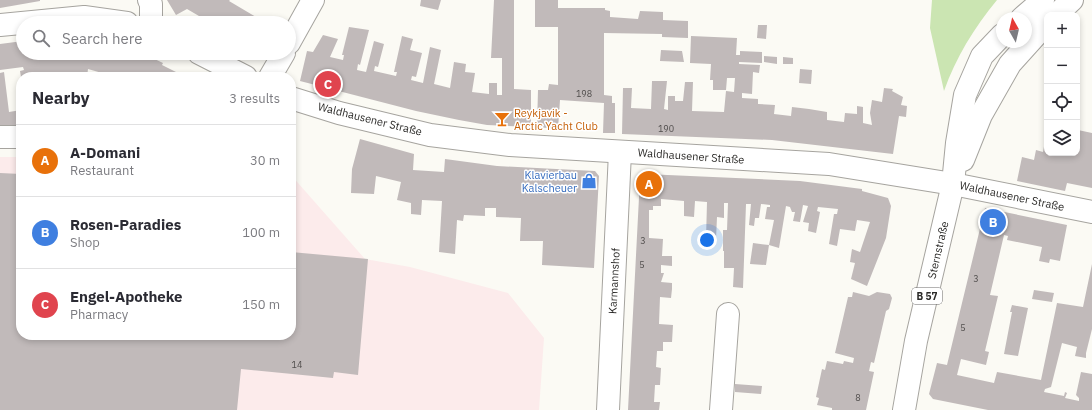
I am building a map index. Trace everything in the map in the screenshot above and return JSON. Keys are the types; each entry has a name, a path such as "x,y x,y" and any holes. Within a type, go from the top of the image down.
{"street":[{"path":"149,0 151,4 151,16"},
{"path":"296,30 313,0"},
{"path":"1013,12 1020,0"},
{"path":"1029,12 1043,0"},
{"path":"1059,12 1072,0"},
{"path":"0,25 16,23"},
{"name":"B 57","path":"953,184 981,115 1010,64 1044,26"},
{"name":"B 57","path":"953,184 956,143 965,95 982,56 996,40"},
{"path":"213,60 236,72"},
{"path":"273,72 280,60"},
{"name":"Waldhausener Straße","path":"296,100 340,113 430,135 510,145 829,164 953,184 1092,212"},
{"path":"0,137 16,137"},
{"name":"Karmannshof","path":"608,410 620,152"},
{"name":"Sternstraße","path":"904,410 916,341 953,184"},
{"path":"721,410 728,314"}],"shaded area":[{"path":"0,157 16,157 16,340 296,340 296,181 365,259 410,267 508,293 544,338 539,410 0,410"}],"green space":[{"path":"932,0 997,0 966,43 954,66 944,91 930,28"}],"building":[{"path":"0,0 40,0 40,1 0,8"},
{"path":"167,0 230,0 229,1 254,16 199,16 187,9 176,15"},
{"path":"421,0 441,0 438,10 420,6"},
{"path":"494,0 514,0 514,89 531,90 531,127 487,125 459,120 416,111 300,81 307,51 313,52 323,35 338,39 330,57 343,60 344,55 342,55 349,27 369,30 360,65 358,64 357,70 366,72 374,41 384,44 378,67 375,66 374,71 396,76 397,72 394,72 402,36 413,39 410,50 422,53 416,77 412,76 411,80 423,83 430,47 441,50 434,84 450,88 454,62 466,64 465,72 475,73 472,92 489,94 489,83 497,83 497,95 502,95 502,58 491,58"},
{"path":"535,0 558,0 558,8 605,8 605,10 610,11 610,17 638,19 640,11 663,12 663,20 688,21 688,38 662,37 662,34 604,33 604,95 612,96 612,103 615,103 615,133 603,133 604,103 560,100 558,129 537,127 538,90 548,90 549,84 558,85 558,27 535,27"},
{"path":"758,25 767,25 766,39 757,38"},
{"path":"691,36 737,38 736,55 740,55 740,51 762,52 762,63 739,62 739,64 760,65 759,73 753,72 752,94 742,93 742,98 758,99 758,104 775,105 774,114 791,116 792,107 827,112 827,120 844,122 845,113 857,114 857,106 863,107 863,123 872,125 870,113 872,100 882,102 884,88 893,89 892,91 903,97 901,105 907,106 906,117 899,116 893,154 772,140 622,134 623,88 632,88 631,108 651,109 652,81 667,81 664,109 668,110 668,96 675,96 675,101 683,101 685,82 693,82 692,111 724,112 726,91 734,92 735,78 727,78 726,90 713,90 713,80 710,80 711,64 690,63"},
{"path":"16,42 16,60 157,60 163,63 162,65 176,72 98,72 88,69 88,72 20,72 24,70 23,67 0,70 0,44"},
{"path":"661,50 682,51 684,62 660,61"},
{"path":"764,56 777,57 777,64 764,62"},
{"path":"783,57 793,58 793,64 783,64"},
{"path":"800,69 812,70 811,84 799,83"},
{"path":"4,72 9,112 16,111 16,128 0,128 0,73"},
{"path":"1080,130 1092,133 1092,188 1067,183 1065,191 1017,181 1022,157 1034,160 1036,150 1043,152 1044,146 1044,156 1080,156"},
{"path":"360,139 414,154 413,170 444,172 445,159 497,166 595,171 599,176 594,268 542,265 543,241 520,241 521,218 496,217 496,208 485,208 485,216 464,215 463,221 457,220 455,254 439,252 442,201 422,200 421,215 411,214 411,203 397,200 401,182 376,176 374,194 351,193 352,169"},
{"path":"0,173 16,174 16,340 296,340 296,252 368,259 358,375 334,372 333,378 241,369 237,410 0,410"},
{"path":"645,174 800,181 862,189 862,191 888,198 891,206 886,238 867,286 851,279 855,263 850,262 852,249 860,252 870,222 857,220 855,231 840,229 837,246 829,244 834,214 837,214 838,209 818,207 817,211 820,212 816,233 808,231 809,223 803,222 808,206 803,205 800,222 793,221 795,212 792,212 790,207 786,206 779,248 769,245 774,220 765,219 767,207 770,207 770,205 761,204 759,218 755,218 754,226 749,225 751,204 746,204 743,288 733,287 734,268 724,268 723,230 727,230 728,203 724,203 724,218 717,217 716,239 706,239 707,202 695,201 694,217 684,216 684,201 661,199 661,206 653,206 653,210 649,210 649,238 663,239 662,256 672,256 672,266 661,265 661,273 664,273 661,282 672,283 672,289 671,298 660,297 659,324 673,325 672,342 663,342 663,351 657,351 656,367 661,368 660,385 655,385 654,402 660,402 659,410 628,410 640,178"},
{"path":"985,208 1067,225 1060,261 1050,259 1049,263 1039,261 1042,247 1007,240 1008,236 1004,235 990,295 998,296 985,351 989,352 986,365 961,359 957,375 994,383 997,372 1041,380 1057,303 1083,307 1092,264 1092,329 1086,358 1075,356 1077,347 1062,343 1051,387 1045,389 1044,392 1064,396 1065,392 1067,393 1065,398 1079,401 1079,398 1076,395 1081,372 1092,374 1092,410 988,410 933,399 929,394 937,363 947,365"},
{"path":"753,243 769,245 766,265 750,264"},
{"path":"1034,290 1054,293 1052,302 1032,299"},
{"path":"853,292 869,296 877,292 890,294 892,298 889,309 886,311 874,363 871,362 869,371 874,372 866,410 832,410 832,408 817,405 819,398 816,397 822,369 825,370 827,361 843,364 844,361 853,363 854,358 835,353 848,297 852,297"},
{"path":"1012,305 1028,308 1018,356 1004,354"},
{"path":"735,384 762,386 761,394 735,392"}],"place":[{"name":"Engel-Apotheke","path":"328,84"},
{"name":"Reykjavik - Arctic Yacht Club","path":"502,119"},
{"name":"Klavierbau Kalscheuer","path":"589,181"},
{"name":"A-Domani","path":"649,184"},
{"name":"Rosen-Paradies","path":"993,222"}]}
